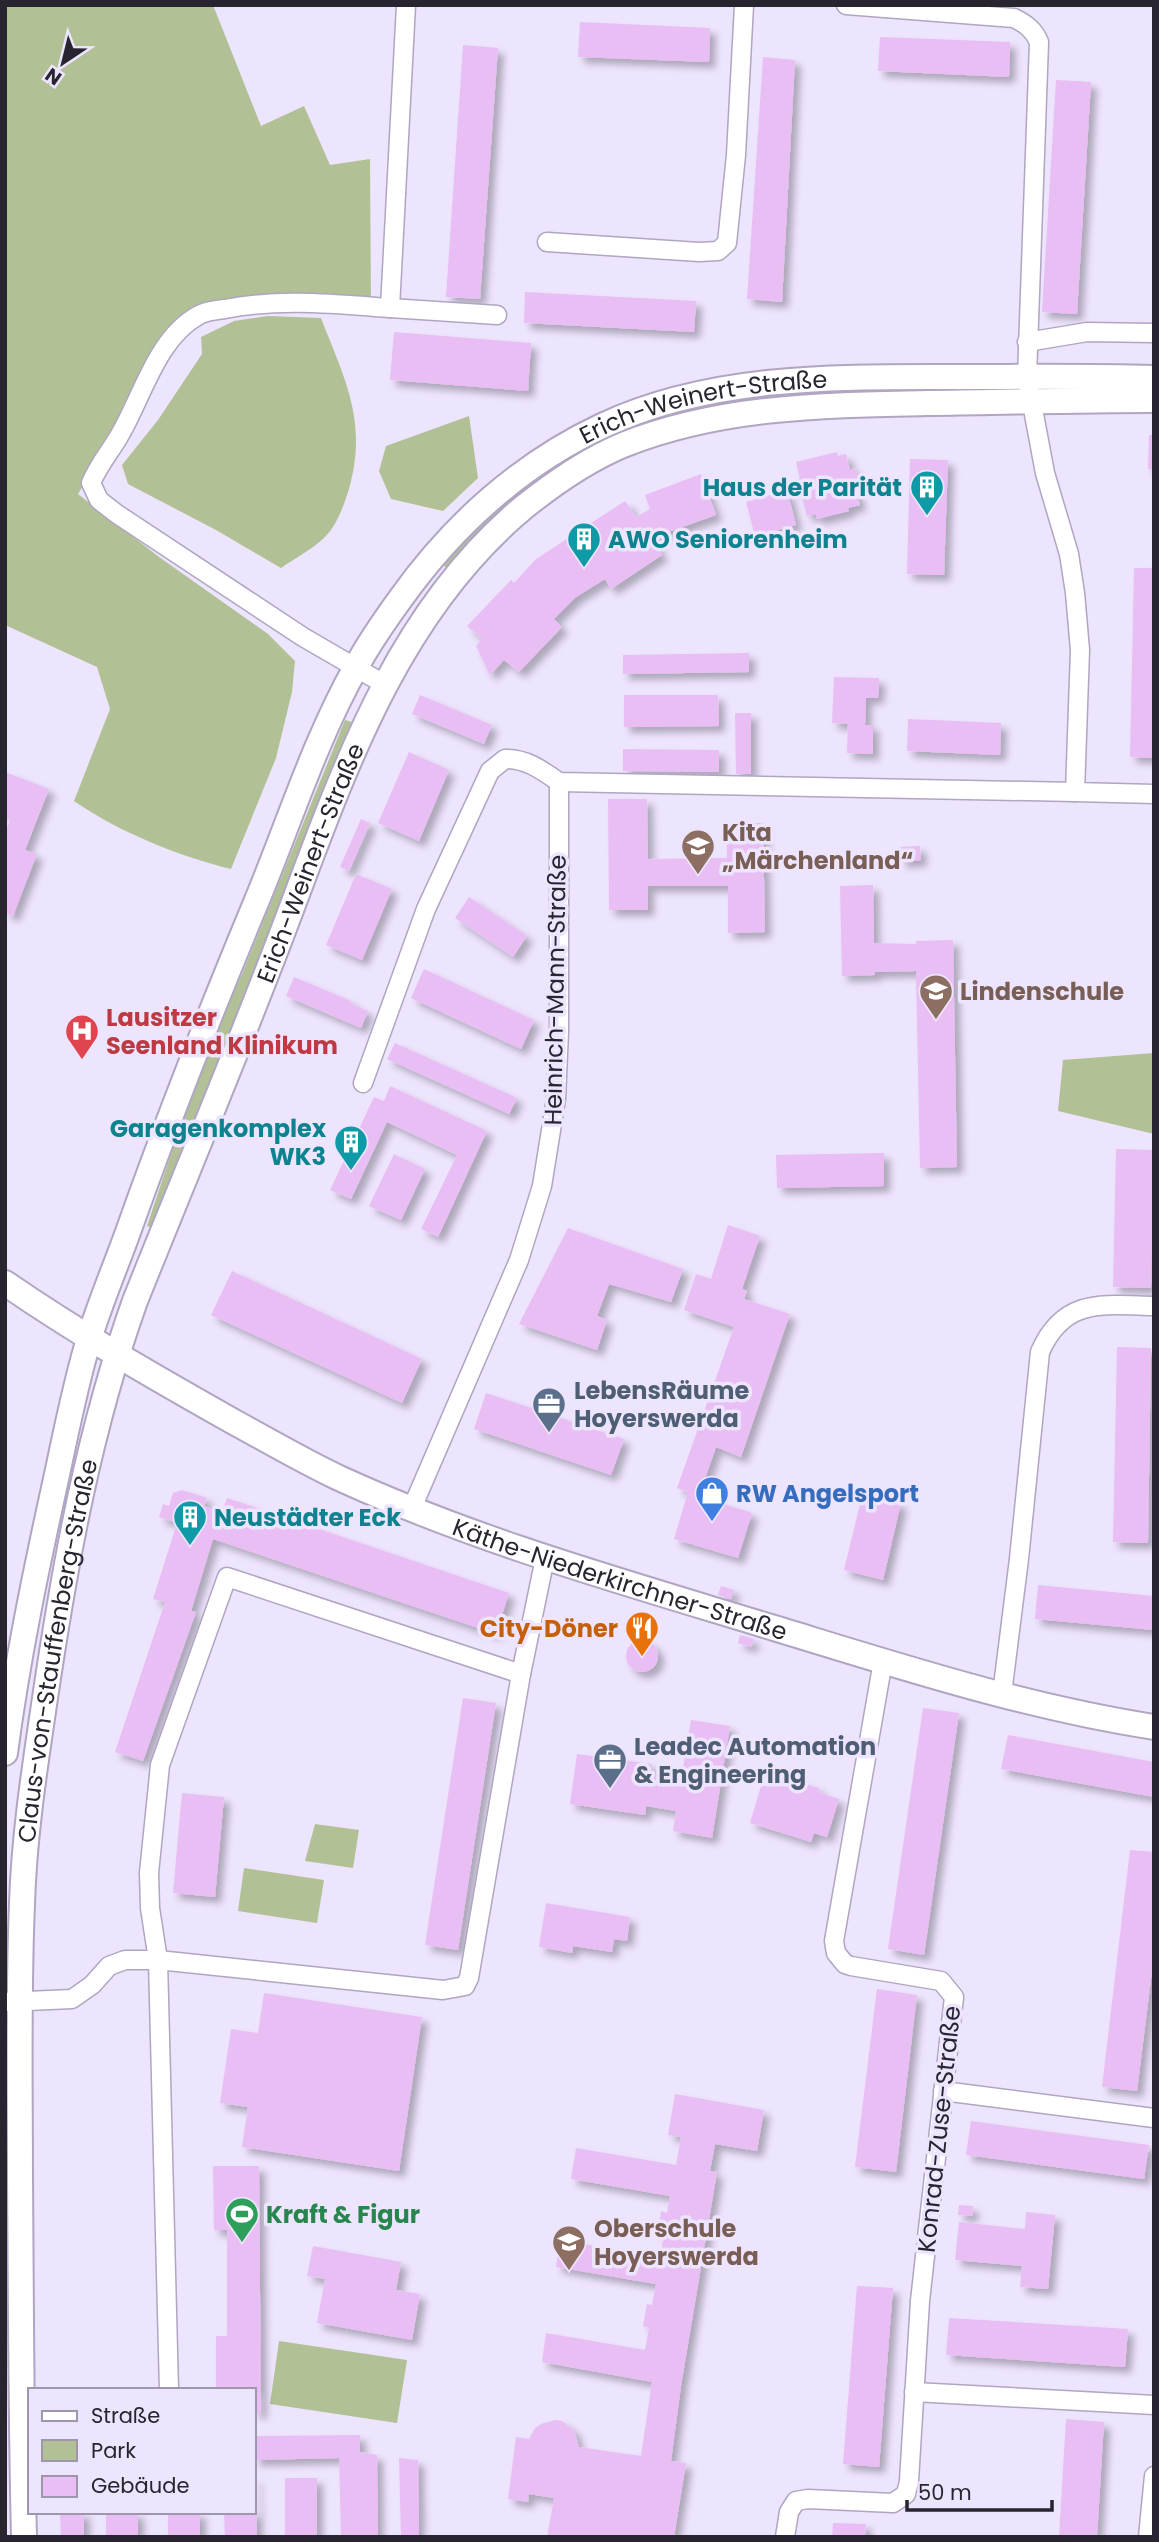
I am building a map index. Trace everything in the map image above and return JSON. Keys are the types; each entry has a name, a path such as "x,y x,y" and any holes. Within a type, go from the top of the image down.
{"street":[{"path":"390,307 406,5"},
{"path":"547,242 699,252 718,251 727,243 736,155 744,5"},
{"path":"846,5 1014,18 1027,25 1039,42 1027,342 1028,389 1045,473 1069,554 1075,593 1080,650 1075,792"},
{"path":"384,684 303,637 117,514 99,500 90,483 98,466 119,437 152,368 178,333 200,314 253,304 309,303 497,315"},
{"path":"1027,342 1087,332 1154,333"},
{"name":"Erich-Weinert-Straße","path":"89,1339 178,1092 321,741 355,668 403,595 447,539 523,472 563,446 606,424 668,403 716,391 771,383 840,378 1028,389 1154,400"},
{"name":"Erich-Weinert-Straße","path":"116,1355 341,780 384,684 440,594 475,552 517,513 559,481 624,445 728,415 1154,378"},
{"path":"363,1083 426,909 490,771 499,762 512,759 540,769 559,782 1154,794"},
{"name":"Heinrich-Mann-Straße","path":"412,1508 519,1260 545,1175 556,1099 559,1031 559,782"},
{"name":"Käthe-Niederkirchner-Straße","path":"5,1283 116,1355 337,1477 412,1508 545,1558 883,1661 1002,1694 1120,1722 1154,1727"},
{"path":"1002,1694 1040,1352 1054,1326 1068,1315 1084,1308 1101,1305 1154,1306"},
{"name":"Claus-von-Stauffenberg-Straße","path":"5,1754 27,1605 89,1339"},
{"name":"Claus-von-Stauffenberg-Straße","path":"24,2537 12,2001 37,1752 53,1645 76,1508 116,1355"},
{"path":"12,2001 72,2000 92,1985 109,1966 125,1960 158,1960 443,1990 465,1986 469,1978 521,1674 545,1558"},
{"path":"169,2388 158,1960 150,1908 149,1872 160,1765 227,1577 521,1674"},
{"name":"Konrad-Zuse-Straße","path":"785,2537 791,2506 800,2499 892,2503 906,2494 909,2481 920,2301 954,1997 949,1988 941,1982 851,1966 836,1954 834,1941 883,1661"},
{"path":"943,2091 1154,2118"},
{"path":"914,2392 1154,2404"},
{"path":"1148,2537 1154,2476"}],"green space":[{"path":"5,5 213,5 261,126 304,106 330,165 370,159 371,306 200,314 177,333 78,494 159,557 268,634 295,661 292,692 276,758 231,869 150,842 110,823 74,801 110,709 97,667 5,625"},
{"path":"268,316 321,318 345,381 355,421 354,465 349,489 333,527 315,546 281,568 128,484 122,465 158,420 202,354 201,337 234,321"},
{"path":"978,386 979,392 651,427 447,569 442,563 489,516 569,456 613,434 667,415 722,402 808,390"},
{"path":"469,416 478,478 443,511 391,499 379,471 386,446"},
{"path":"345,720 352,722 264,953 203,1096 153,1228 147,1226 198,1073 242,974"},
{"path":"1154,1053 1154,1134 1058,1111 1063,1060"},
{"path":"315,1824 359,1830 353,1868 305,1861"},
{"path":"244,1868 324,1880 317,1923 238,1911"},
{"path":"279,2341 407,2360 397,2423 270,2404"}],"building":[{"path":"580,22 710,28 709,62 578,57"},
{"path":"880,37 1010,42 1009,77 878,71"},
{"path":"463,45 498,48 480,299 446,297"},
{"path":"763,57 795,60 782,302 747,299"},
{"path":"1056,80 1091,82 1077,314 1042,312"},
{"path":"525,292 696,301 694,332 524,323"},
{"path":"394,332 531,343 528,391 390,380"},
{"path":"1149,435 1154,435 1154,469 1148,469"},
{"path":"837,452 838,456 846,454 850,470 855,468 860,486 855,487 860,505 848,508 849,511 817,519 816,514 807,516 797,479 800,478 796,462"},
{"name":"Haus der Parität","path":"910,459 948,460 944,575 907,574"},
{"name":"AWO Seniorenheim","path":"701,474 716,515 671,531 654,542 662,555 611,589 605,579 576,597 554,619 562,627 519,672 504,660 490,675 476,646 482,639 467,626 511,580 514,583 536,559 625,501 636,517 650,509 645,495"},
{"path":"787,490 796,525 755,536 746,502"},
{"path":"1134,568 1154,568 1154,758 1130,757"},
{"path":"749,653 749,672 623,674 623,655"},
{"path":"834,677 879,678 878,698 866,698 865,725 873,725 873,754 847,753 848,724 832,723"},
{"path":"420,695 492,725 484,744 412,714"},
{"path":"624,695 718,695 719,726 624,727"},
{"path":"735,713 751,713 751,774 736,774"},
{"path":"908,719 1001,723 1000,755 907,751"},
{"path":"623,749 719,750 719,772 623,771"},
{"path":"409,752 449,770 419,841 378,823"},
{"path":"5,772 49,789 25,850 37,854 13,916 5,912 5,832 10,820 5,818"},
{"path":"608,799 647,799 648,859 727,858 727,823 763,823 765,932 728,933 728,886 648,886 648,910 609,910"},
{"path":"361,819 370,823 349,871 340,867"},
{"path":"920,846 921,860 901,862 900,847"},
{"path":"356,874 392,889 362,960 326,945"},
{"name":"Lindenschule","path":"873,885 874,943 916,944 916,941 953,940 957,1167 920,1168 916,971 842,976 840,886"},
{"path":"469,897 527,936 513,957 455,918"},
{"path":"424,969 534,1020 521,1049 411,998"},
{"path":"294,977 368,1011 361,1028 286,996"},
{"path":"395,1043 517,1098 509,1114 387,1059"},
{"name":"Garagenkomplex WK3","path":"390,1086 487,1131 438,1237 421,1229 457,1155 387,1122 351,1199 330,1190 374,1097 384,1101"},
{"path":"1116,1149 1154,1150 1151,1288 1113,1287"},
{"path":"884,1153 884,1186 777,1188 776,1155"},
{"path":"394,1154 425,1169 401,1220 369,1206"},
{"path":"728,1225 760,1236 742,1289 747,1291 744,1299 790,1314 741,1457 716,1447 699,1496 752,1513 738,1558 674,1539 688,1492 677,1488 734,1327 684,1310 696,1274 711,1279"},
{"path":"568,1228 683,1269 671,1302 609,1284 597,1316 607,1320 597,1350 519,1324"},
{"path":"232,1271 422,1359 402,1403 211,1315"},
{"path":"1117,1347 1151,1348 1148,1543 1113,1542"},
{"name":"LebensRäume Hoyerswerda","path":"486,1393 624,1439 611,1475 474,1429"},
{"path":"182,1490 207,1498 204,1506 222,1512 227,1498 509,1593 496,1634 213,1539 191,1611 196,1612 143,1761 115,1752 165,1602 153,1599 177,1523 159,1517 163,1504 169,1506 173,1493"},
{"path":"868,1496 901,1503 883,1580 844,1570 860,1504 866,1505"},
{"path":"1038,1585 1154,1596 1154,1630 1035,1619"},
{"path":"721,1586 734,1590 731,1599 718,1595"},
{"path":"740,1635 754,1639 751,1647 738,1643"},
{"name":"City-Döner","path":"642,1640 653,1645 658,1656 653,1667 642,1672 631,1667 626,1656 631,1645"},
{"path":"463,1698 496,1703 458,1950 425,1945"},
{"path":"923,1708 959,1713 924,1955 888,1949"},
{"path":"691,1720 730,1726 712,1838 673,1831 676,1811 646,1806 645,1815 570,1804 577,1754 652,1764 650,1775 681,1780"},
{"path":"1008,1735 1154,1762 1154,1797 1001,1769"},
{"path":"773,1774 819,1788 818,1792 839,1799 827,1837 814,1833 811,1842 750,1823 764,1776 772,1778"},
{"path":"182,1793 224,1797 215,1897 173,1893"},
{"path":"1130,1850 1154,1852 1154,1955 1137,2091 1102,2087"},
{"path":"546,1903 630,1917 627,1941 614,1939 612,1952 573,1946 572,1953 539,1947"},
{"path":"877,1989 917,1995 896,2172 855,2167"},
{"path":"264,1993 422,2017 399,2171 242,2147 248,2107 220,2103 231,2029 258,2033"},
{"path":"675,2094 764,2110 757,2151 715,2144 710,2171 717,2172 671,2461 686,2463 674,2537 547,2537 554,2498 529,2494 528,2502 508,2499 516,2437 529,2439 535,2428 541,2424 562,2421 574,2430 579,2447 641,2456 652,2382 542,2362 546,2333 645,2350 649,2328 643,2326 647,2304 652,2305 656,2284 556,2267 560,2240 660,2257 664,2235 658,2234 661,2211 667,2213 670,2196 571,2179 576,2148 676,2165 681,2137 668,2135"},
{"path":"971,2121 1149,2145 1144,2179 966,2155"},
{"path":"213,2166 259,2166 261,2413 256,2413 256,2388 216,2388 216,2336 227,2336 227,2230 214,2230"},
{"path":"959,2205 973,2206 972,2216 958,2215"},
{"path":"1026,2212 1055,2215 1048,2289 1020,2287 1022,2266 955,2260 959,2222 1025,2229"},
{"path":"313,2246 401,2262 396,2290 420,2294 412,2340 317,2323 325,2279 307,2276"},
{"path":"857,2286 893,2288 879,2467 843,2464"},
{"path":"949,2318 1128,2329 1125,2367 946,2355"},
{"path":"1066,2419 1104,2422 1097,2537 1059,2537"},
{"path":"360,2435 360,2452 377,2455 378,2537 341,2537 339,2458 256,2460 256,2436"},
{"path":"399,2458 418,2460 419,2537 401,2537"},
{"path":"256,2477 257,2537 225,2537 224,2514 256,2514"},
{"path":"285,2478 317,2478 317,2537 285,2537"},
{"path":"60,2514 84,2514 84,2537 61,2537"},
{"path":"106,2514 138,2514 138,2537 106,2537"},
{"path":"168,2514 200,2514 200,2537 168,2537"},
{"path":"833,2523 866,2524 865,2537 832,2537"}],"place":[{"name":"Haus der Parität","path":"927,517"},
{"name":"AWO Seniorenheim","path":"584,569"},
{"name":"Kita „Märchenland“","path":"698,876"},
{"name":"Lindenschule","path":"936,1021"},
{"name":"Lausitzer Seenland Klinikum","path":"82,1061"},
{"name":"Garagenkomplex WK3","path":"351,1172"},
{"name":"LebensRäume Hoyerswerda","path":"549,1434"},
{"name":"RW Angelsport","path":"712,1523"},
{"name":"Neustädter Eck","path":"190,1547"},
{"name":"City-Döner","path":"642,1658"},
{"name":"Leadec Automation & Engineering","path":"610,1790"},
{"name":"Kraft & Figur","path":"242,2244"},
{"name":"Oberschule Hoyerswerda","path":"569,2272"}]}
